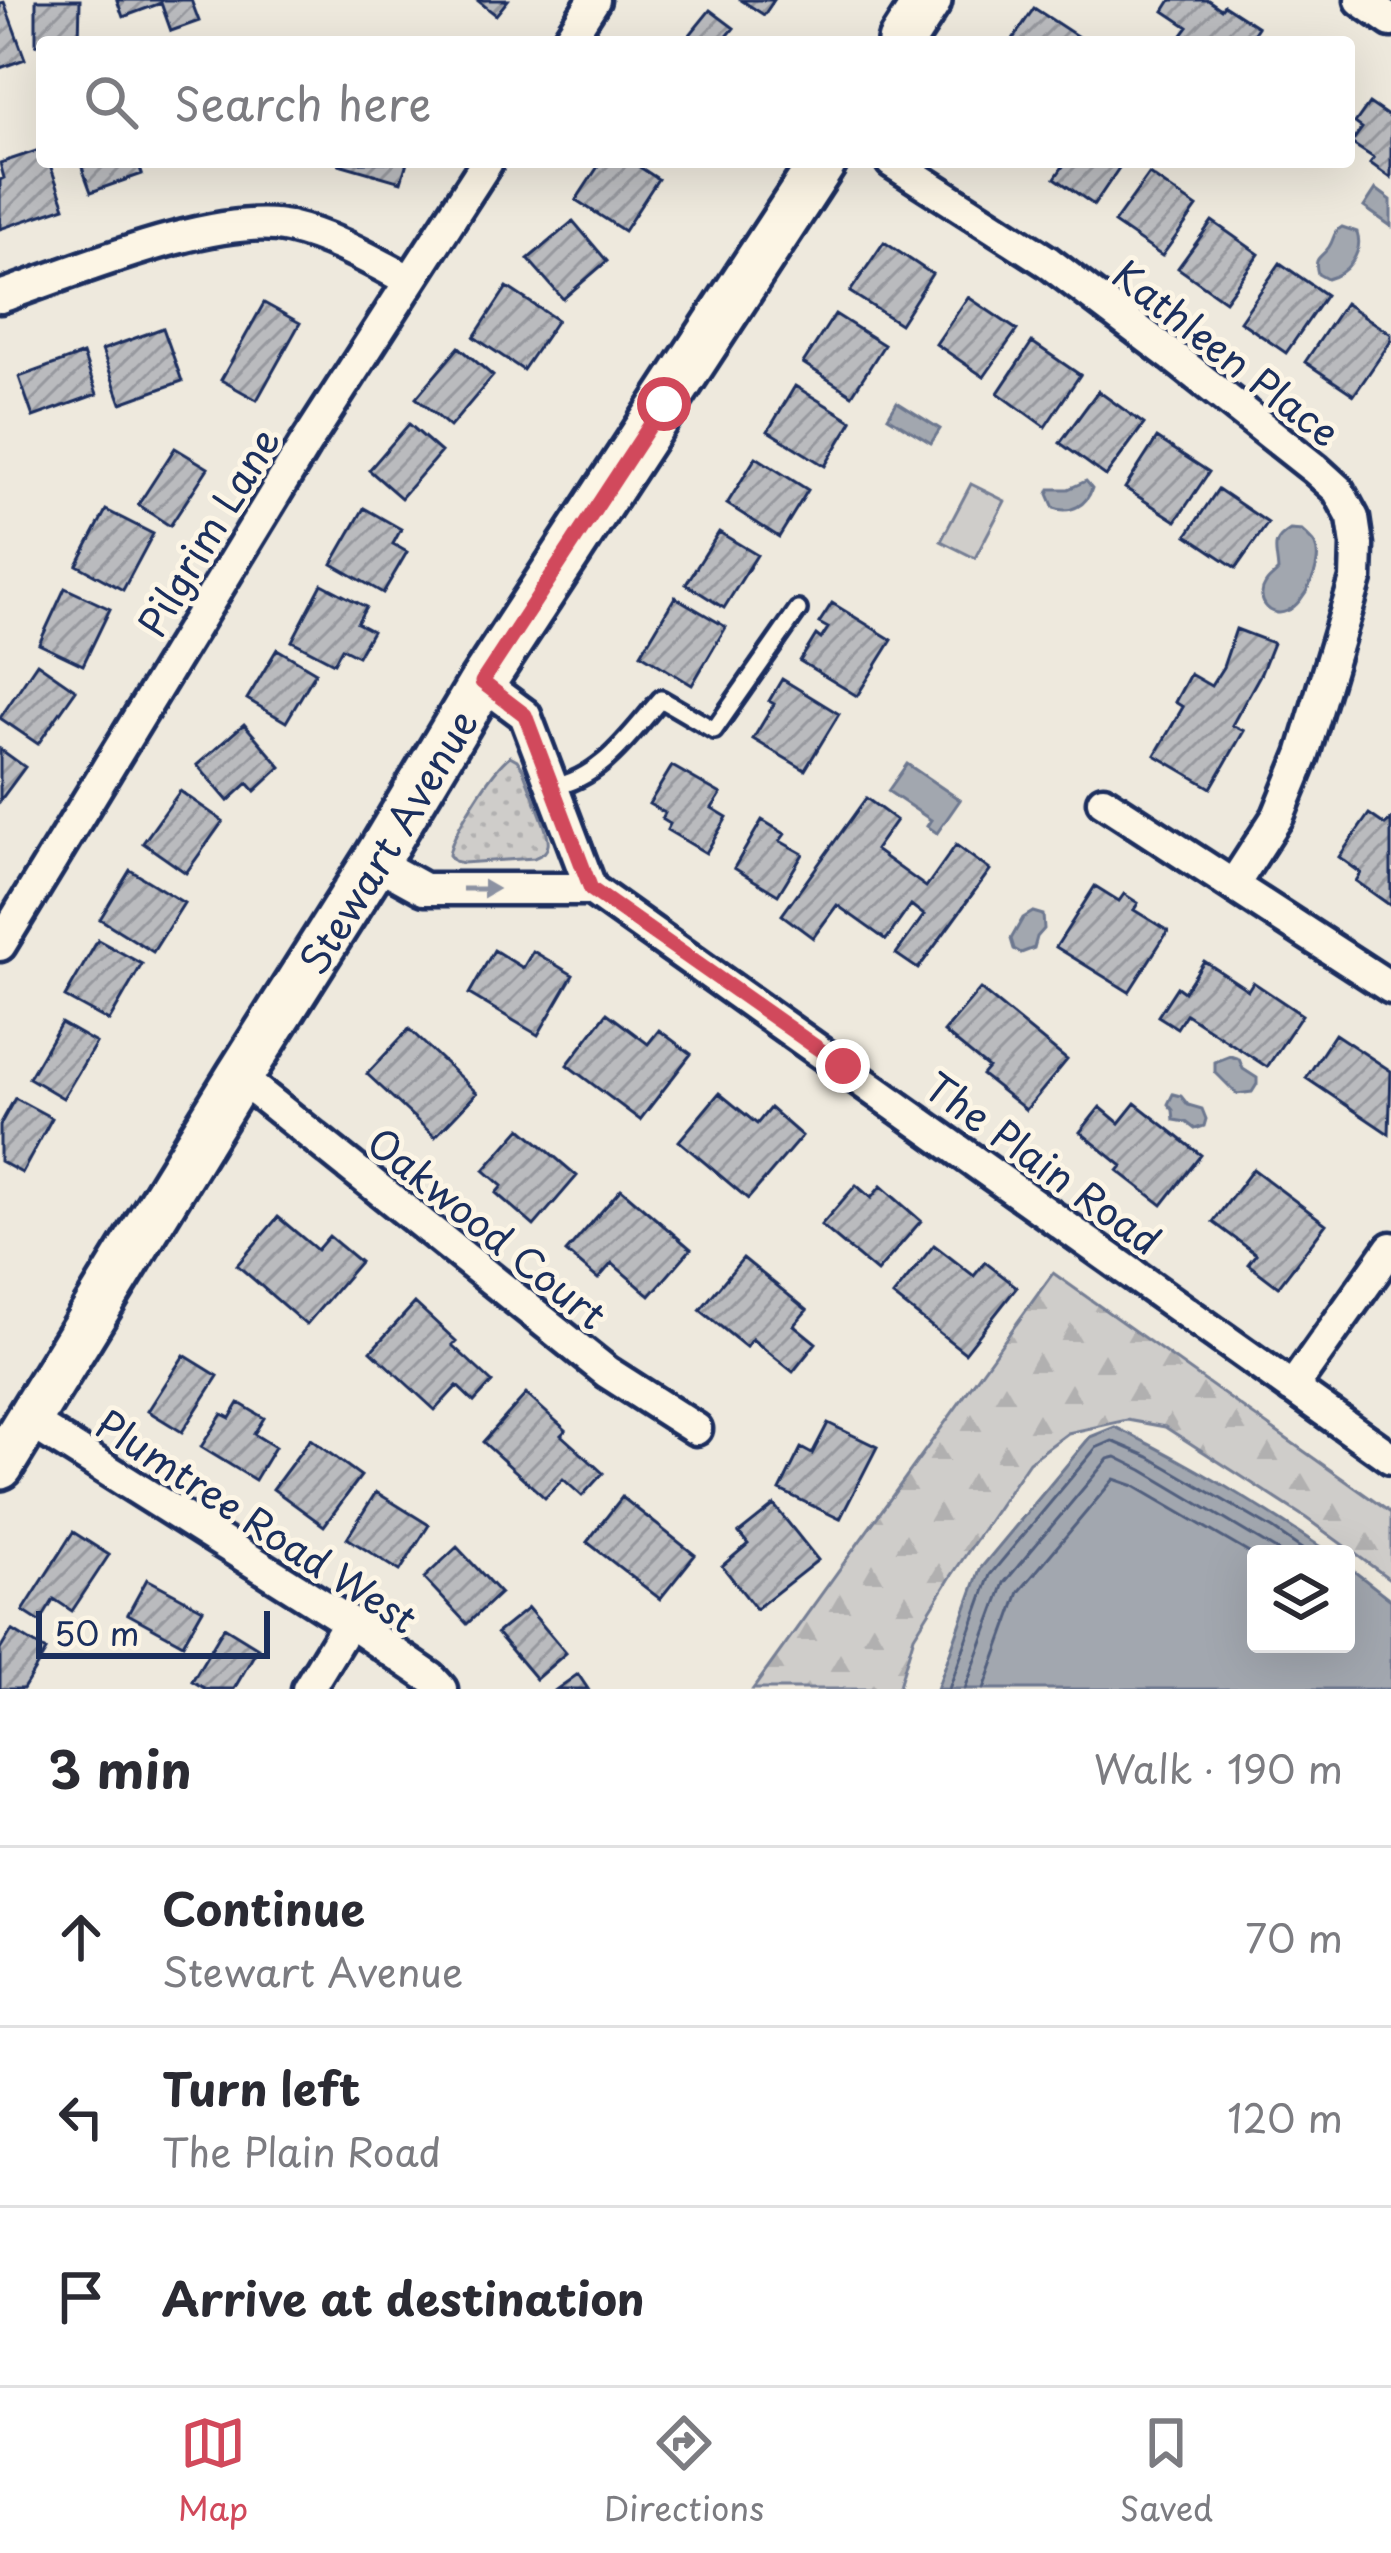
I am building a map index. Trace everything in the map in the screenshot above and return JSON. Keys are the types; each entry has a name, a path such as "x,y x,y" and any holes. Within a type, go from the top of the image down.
{"street":[{"path":"571,36 594,0"},
{"path":"905,36 928,0"},
{"path":"1361,0 1391,21"},
{"name":"Pilgrim Lane","path":"0,945 304,446 483,168"},
{"name":"Stewart Avenue","path":"8,1449 375,862 482,682 819,168"},
{"name":"Kathleen Place","path":"901,168 1048,262 1142,332 1365,514 1357,545 1356,579 1303,755 1278,815 1234,884"},
{"path":"0,297 167,241 229,226 286,226 351,249 409,280"},
{"path":"375,862 424,889 591,889 525,715 482,682"},
{"path":"1103,801 1391,988"},
{"name":"The Plain Road","path":"591,889 1391,1458"},
{"name":"Oakwood Court","path":"238,1077 607,1372 696,1429"},
{"path":"1292,1388 1391,1248"},
{"name":"Plumtree Road West","path":"8,1449 349,1622 441,1689"},
{"path":"308,1689 349,1622"}],"lane":[{"path":"552,787 598,767 661,699 714,730 798,610"}],"green space":[{"path":"971,484 1005,501 975,558 941,541"},
{"path":"510,756 523,769 538,808 548,839 546,850 534,858 454,861 449,855 465,817"},
{"path":"1053,1273 1391,1513 1391,1580 1355,1554 1355,1545 1343,1545 1165,1427 1127,1420 1068,1433 1029,1462 950,1578 914,1636 898,1689 753,1689"}],"water":[{"path":"1376,189 1391,200 1391,226 1364,207"},
{"path":"1342,227 1357,232 1356,255 1327,279 1318,274 1317,261"},
{"path":"897,402 940,429 931,443 888,417"},
{"path":"1086,481 1092,488 1082,503 1072,509 1054,508 1050,489 1068,489"},
{"path":"1290,530 1302,531 1313,542 1317,562 1300,600 1281,613 1263,602 1262,591 1278,571 1277,543"},
{"path":"907,764 960,800 937,833 927,826 931,820 888,791"},
{"path":"1033,912 1043,915 1044,929 1034,948 1021,953 1011,939 1023,918"},
{"path":"1230,1056 1257,1078 1252,1092 1237,1094 1215,1072 1215,1062"},
{"path":"1173,1094 1202,1109 1204,1126 1195,1129 1174,1120 1168,1104"},
{"path":"1115,1427 1225,1486 1318,1545 1247,1545 1247,1653 1355,1653 1355,1572 1391,1600 1391,1689 937,1689 980,1569 1090,1437"}],"building":[{"path":"36,0 80,0 79,36 36,36"},
{"path":"117,0 191,0 199,21 171,31 161,3 123,17"},
{"path":"477,0 508,0 496,15"},
{"path":"741,0 774,0 764,15"},
{"path":"1171,0 1208,0 1258,27 1252,36 1183,36 1188,27 1164,11"},
{"path":"4,2 25,59 0,68 0,3"},
{"path":"1034,8 1077,36 1015,36"},
{"path":"710,10 734,28 727,36 689,36"},
{"path":"1369,103 1391,118 1391,178 1355,146 1362,128 1355,123"},
{"path":"36,151 36,168 51,168 65,207 0,229 0,180 4,178 0,163"},
{"path":"82,168 140,168 142,174 91,192"},
{"path":"353,168 405,168 401,182"},
{"path":"597,168 641,168 658,179 624,231 576,200"},
{"path":"1062,168 1119,168 1094,205 1055,178"},
{"path":"1149,174 1197,207 1162,256 1114,223"},
{"path":"573,221 607,261 563,299 528,259"},
{"path":"1212,221 1259,254 1225,301 1178,268"},
{"path":"884,242 932,274 900,324 850,292"},
{"path":"1280,263 1326,295 1286,353 1240,321"},
{"path":"507,287 557,320 523,370 474,337"},
{"path":"968,297 1017,330 984,377 936,344"},
{"path":"264,303 300,323 257,400 221,380"},
{"path":"1345,303 1391,334 1391,341 1354,395 1305,362"},
{"path":"835,314 884,345 852,395 803,363"},
{"path":"163,328 182,381 121,403 102,350"},
{"path":"1032,342 1080,375 1045,427 998,393"},
{"path":"459,347 493,376 450,427 416,398"},
{"path":"83,354 97,394 33,417 19,377"},
{"path":"795,386 852,421 825,466 768,431"},
{"path":"1098,391 1144,424 1106,476 1060,443"},
{"path":"409,424 441,452 401,498 369,470"},
{"path":"1157,438 1209,472 1176,521 1125,488"},
{"path":"175,448 208,468 170,526 138,505"},
{"path":"756,457 808,490 779,537 727,504"},
{"path":"1218,489 1268,523 1236,568 1187,535"},
{"path":"364,508 401,529 393,544 407,552 383,593 332,564"},
{"path":"106,510 153,534 123,590 77,565"},
{"path":"719,532 757,555 724,608 686,584"},
{"path":"322,584 366,607 357,623 372,631 358,656 342,648 334,663 292,641"},
{"path":"65,588 110,609 83,665 39,644"},
{"path":"675,597 726,627 692,685 641,654"},
{"path":"832,603 892,640 857,696 800,661 816,635 821,639 828,628 819,623"},
{"path":"1236,629 1273,643 1232,725 1244,731 1211,788 1155,755 1183,707 1175,702 1190,674 1211,686"},
{"path":"277,649 316,672 286,722 247,699"},
{"path":"37,663 76,690 38,744 0,718"},
{"path":"782,679 839,714 805,770 753,739 774,704 769,701"},
{"path":"244,724 281,767 255,791 248,783 228,801 197,765"},
{"path":"0,749 25,767 0,801"},
{"path":"672,766 721,794 712,808 727,817 706,853 667,830 670,824 662,819 665,813 649,804"},
{"path":"180,791 223,821 186,873 143,843"},
{"path":"866,798 896,820 875,850 926,887 956,845 990,870 918,969 896,954 924,915 911,905 886,940 837,905 813,938 782,915"},
{"path":"1369,814 1385,825 1391,820 1391,906 1356,881 1361,873 1339,857"},
{"path":"762,820 785,834 780,841 803,854 778,895 734,868"},
{"path":"130,870 184,903 153,952 100,919"},
{"path":"1095,886 1119,901 1124,894 1138,903 1134,910 1168,931 1129,992 1056,947"},
{"path":"98,940 142,964 109,1021 65,997"},
{"path":"494,950 523,968 533,951 573,975 538,1035 469,994"},
{"path":"1204,961 1248,990 1253,982 1302,1015 1267,1067 1186,1014 1177,1028 1158,1016 1177,987 1184,992"},
{"path":"980,989 1067,1060 1026,1110 982,1075 988,1068 944,1032"},
{"path":"607,1013 648,1044 659,1030 691,1054 640,1120 567,1065"},
{"path":"61,1023 96,1043 63,1098 29,1078"},
{"path":"409,1029 477,1093 435,1137 367,1074"},
{"path":"1335,1034 1391,1071 1389,1134 1306,1078"},
{"path":"719,1093 757,1124 770,1108 802,1136 748,1199 679,1141"},
{"path":"15,1098 52,1118 22,1173 0,1161 0,1125"},
{"path":"1135,1103 1201,1155 1162,1205 1118,1171 1122,1166 1080,1132 1100,1107 1119,1123"},
{"path":"521,1128 577,1176 534,1226 496,1193 502,1186 484,1170"},
{"path":"1253,1169 1326,1224 1278,1287 1248,1264 1256,1254 1213,1222"},
{"path":"856,1185 871,1198 881,1186 921,1221 877,1272 821,1225"},
{"path":"621,1189 691,1249 650,1296 612,1263 598,1279 566,1252"},
{"path":"278,1217 317,1250 329,1236 360,1262 306,1325 237,1265"},
{"path":"934,1245 974,1276 985,1262 1017,1287 965,1353 893,1296"},
{"path":"743,1258 807,1310 794,1325 816,1343 793,1372 752,1339 746,1347 700,1310"},
{"path":"415,1303 492,1382 474,1402 457,1386 435,1410 371,1351"},
{"path":"184,1355 218,1376 182,1432 148,1411"},
{"path":"526,1394 603,1473 582,1496 563,1479 545,1498 483,1442"},
{"path":"239,1403 264,1418 254,1434 275,1447 255,1480 201,1447 222,1414 230,1418"},
{"path":"828,1423 877,1447 840,1519 780,1490 801,1448 812,1454"},
{"path":"310,1439 361,1476 324,1526 273,1489"},
{"path":"376,1492 429,1525 400,1571 347,1538"},
{"path":"622,1497 695,1555 660,1599 587,1542"},
{"path":"774,1505 818,1560 756,1609 722,1566 748,1544 739,1533"},
{"path":"73,1532 109,1555 72,1611 54,1599 40,1622 23,1611"},
{"path":"457,1547 500,1593 467,1624 424,1578"},
{"path":"147,1579 203,1609 183,1644 128,1614"},
{"path":"528,1608 566,1653 536,1679 497,1633"},
{"path":"224,1627 258,1648 234,1689 206,1689 192,1681"},
{"path":"12,1630 46,1651 23,1689 0,1689 0,1650"},
{"path":"578,1674 588,1689 557,1689"}],"route":[{"path":"664,404 482,682 525,715 591,889 843,1066"}]}
